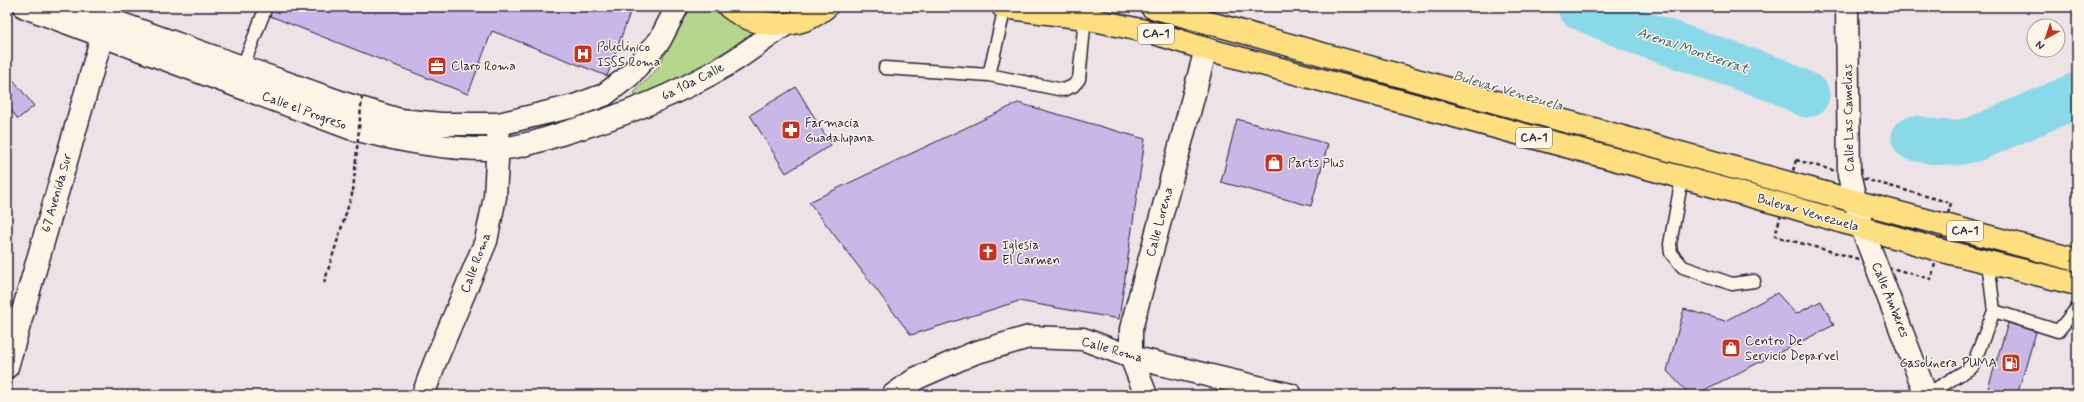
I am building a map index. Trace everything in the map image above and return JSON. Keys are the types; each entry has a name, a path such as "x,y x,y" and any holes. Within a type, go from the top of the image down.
{"highway":[{"path":"729,7 737,13 760,23 785,25 811,17 826,7"},
{"name":"Bulevar Venezuela","path":"1004,7 1085,18 1154,33 1206,49 1862,228 2077,284"},
{"name":"Bulevar Venezuela","path":"1152,7 1854,201 2077,260"}],"street":[{"name":"Calle el Progreso","path":"25,7 243,66 346,104 400,120 440,124 499,124 574,106 604,95 629,76 660,40 677,7"},
{"name":"Calle el Progreso","path":"74,7 105,28 350,128 405,141 452,148 497,149 532,143 594,124"},
{"name":"Calle Las Camelias","path":"1847,7 1849,175 1854,201 1862,228"},
{"name":"6a 10a Calle","path":"594,124 674,93 726,65 785,25"},
{"name":"67 Avenida Sur","path":"7,367 105,28"},
{"name":"Calle Lorena","path":"1146,395 1131,357 1131,329 1206,49"},
{"name":"Calle Roma","path":"423,395 435,362 486,241 495,197 499,124"},
{"name":"Calle Amberes","path":"1862,228 1926,395"},
{"name":"Calle Roma","path":"893,395 917,378 974,353 1029,337 1083,340 1131,357 1291,395"}],"lane":[{"path":"243,66 266,7"},
{"path":"989,75 1004,7"},
{"path":"885,68 989,75 1063,90 1073,86 1079,79 1085,18"},
{"path":"1682,178 1670,244 1671,254 1683,267 1732,284 1754,281"},
{"path":"1926,395 1972,367 1994,311 1988,262"},
{"path":"1994,311 2058,331 2077,308"}],"path":[{"path":"324,283 353,192 362,97"}],"green space":[{"path":"691,7 714,7 737,26 753,32 726,51 641,101 634,93 657,69"}],"building":[{"name":"Claro Roma","path":"273,7 632,7 607,76 492,31 468,94 270,16"},
{"path":"7,72 34,106 18,119 7,105"},
{"name":"Farmacia Guadalupana","path":"796,87 831,145 786,173 750,115"},
{"name":"Iglesia El Carmen","path":"1018,103 1145,139 1119,319 1019,301 911,335 809,202"},
{"name":"Parts Plus","path":"1237,119 1328,144 1311,206 1221,182"},
{"name":"Centro De Servicio Deparvel","path":"1777,293 1796,314 1821,301 1834,325 1694,395 1690,395 1667,371 1684,309 1725,321"},
{"name":"Gasolinera PUMA","path":"2008,323 2036,332 2017,395 1986,395"}],"waterway":[{"name":"Arenal Montserrat","path":"1580,7 1638,32 1779,81 1807,95"},
{"name":"Arenal Montserrat","path":"1914,138 1936,142 1956,143 1975,139 2077,95"}],"place":[{"name":"Policlinico ISSS Roma","path":"583,54"},
{"name":"Claro Roma","path":"437,66"},
{"name":"Farmacia Guadalupana","path":"791,130"},
{"name":"Parts Plus","path":"1274,163"},
{"name":"Iglesia El Carmen","path":"988,252"},
{"name":"Centro De Servicio Deparvel","path":"1731,348"},
{"name":"Gasolinera PUMA","path":"2011,363"}]}
